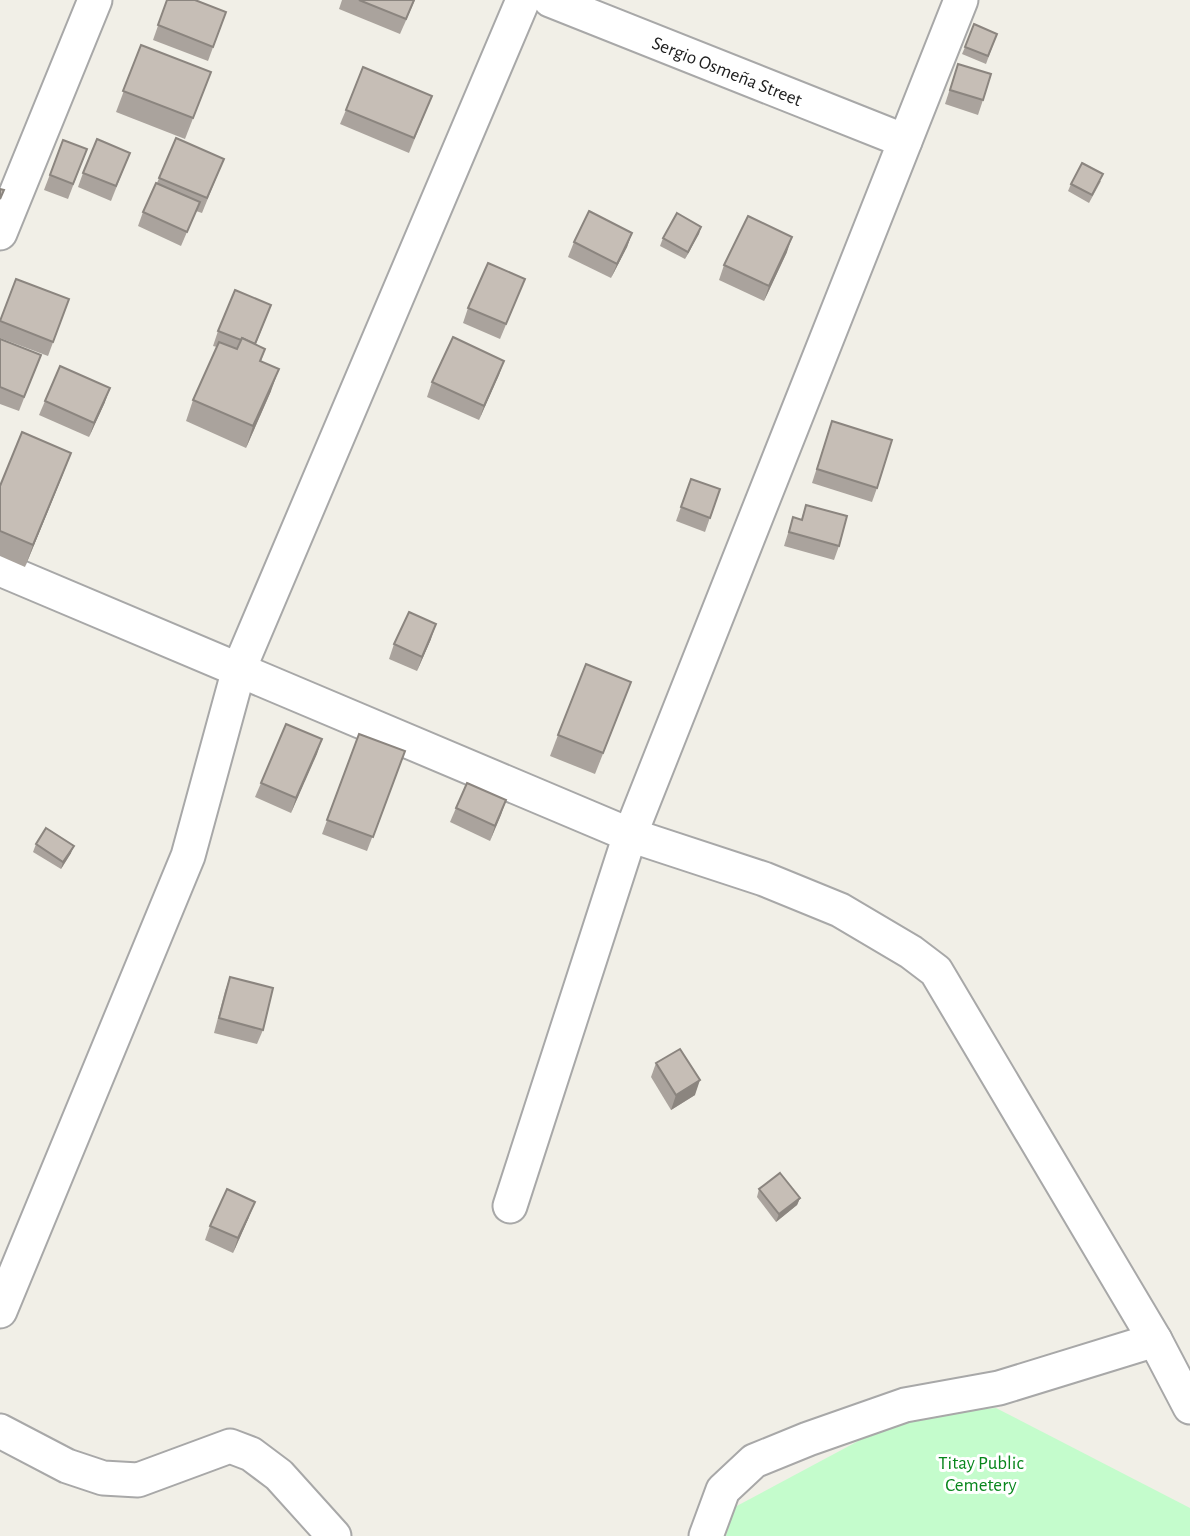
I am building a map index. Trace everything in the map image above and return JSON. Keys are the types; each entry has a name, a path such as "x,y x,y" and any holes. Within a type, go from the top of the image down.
{"street":[{"path":"0,233 95,0"},
{"path":"0,1311 188,856 239,669 523,0"},
{"name":"Sergio Osmeña Street","path":"550,0 905,141"},
{"path":"510,1206 630,835 961,0"},
{"path":"0,569 630,835 764,879 840,910 911,952 936,971 1155,1340 1190,1407"},
{"path":"706,1536 723,1490 754,1461 905,1405 999,1388 1155,1340"},
{"path":"0,1431 67,1466 103,1478 138,1480 230,1446 251,1454 279,1475 334,1536"}],"green space":[{"name":"Titay Public Cemetery","path":"996,1408 1190,1508 1190,1536 726,1536 733,1508 905,1416"}],"building":[{"path":"167,0 195,0 226,12 213,47 158,25"},
{"path":"359,0 414,0 406,19"},
{"path":"974,24 997,34 988,56 965,47"},
{"path":"141,45 211,72 193,118 123,91"},
{"path":"958,64 991,74 983,100 950,90"},
{"path":"363,67 432,96 414,138 346,110"},
{"path":"176,138 224,159 207,198 159,178"},
{"path":"97,139 130,153 116,186 83,173"},
{"path":"63,140 87,149 73,184 50,175"},
{"path":"1082,163 1103,174 1092,195 1071,184"},
{"path":"156,183 200,202 187,232 143,212"},
{"path":"589,211 632,233 617,264 574,242"},
{"path":"677,213 701,227 688,252 663,238"},
{"path":"748,216 792,237 769,286 724,265"},
{"path":"488,263 525,279 506,324 468,308"},
{"path":"16,279 69,299 53,342 0,321"},
{"path":"235,290 271,305 255,344 218,331"},
{"path":"453,337 504,361 484,406 432,382"},
{"path":"242,338 265,349 260,361 279,369 253,426 193,400 219,342 237,349"},
{"path":"0,339 41,355 24,397 0,387"},
{"path":"60,366 110,388 94,423 45,401"},
{"path":"832,421 892,440 877,488 817,469"},
{"path":"22,432 71,453 33,545 0,531 0,486"},
{"path":"691,479 720,489 710,518 681,507"},
{"path":"806,505 847,516 839,546 789,532 793,517 802,520"},
{"path":"409,612 436,624 422,657 394,644"},
{"path":"586,664 631,682 603,753 558,735"},
{"path":"286,724 322,739 296,798 261,783"},
{"path":"359,734 405,751 373,837 327,820"},
{"path":"467,783 506,800 495,826 456,808"},
{"path":"46,828 74,846 63,862 36,844"},
{"path":"230,977 273,988 263,1030 219,1018"},
{"path":"680,1049 700,1080 676,1095 656,1063"},
{"path":"780,1173 800,1198 779,1214 759,1189"},
{"path":"227,1189 255,1202 238,1238 210,1226"}]}
